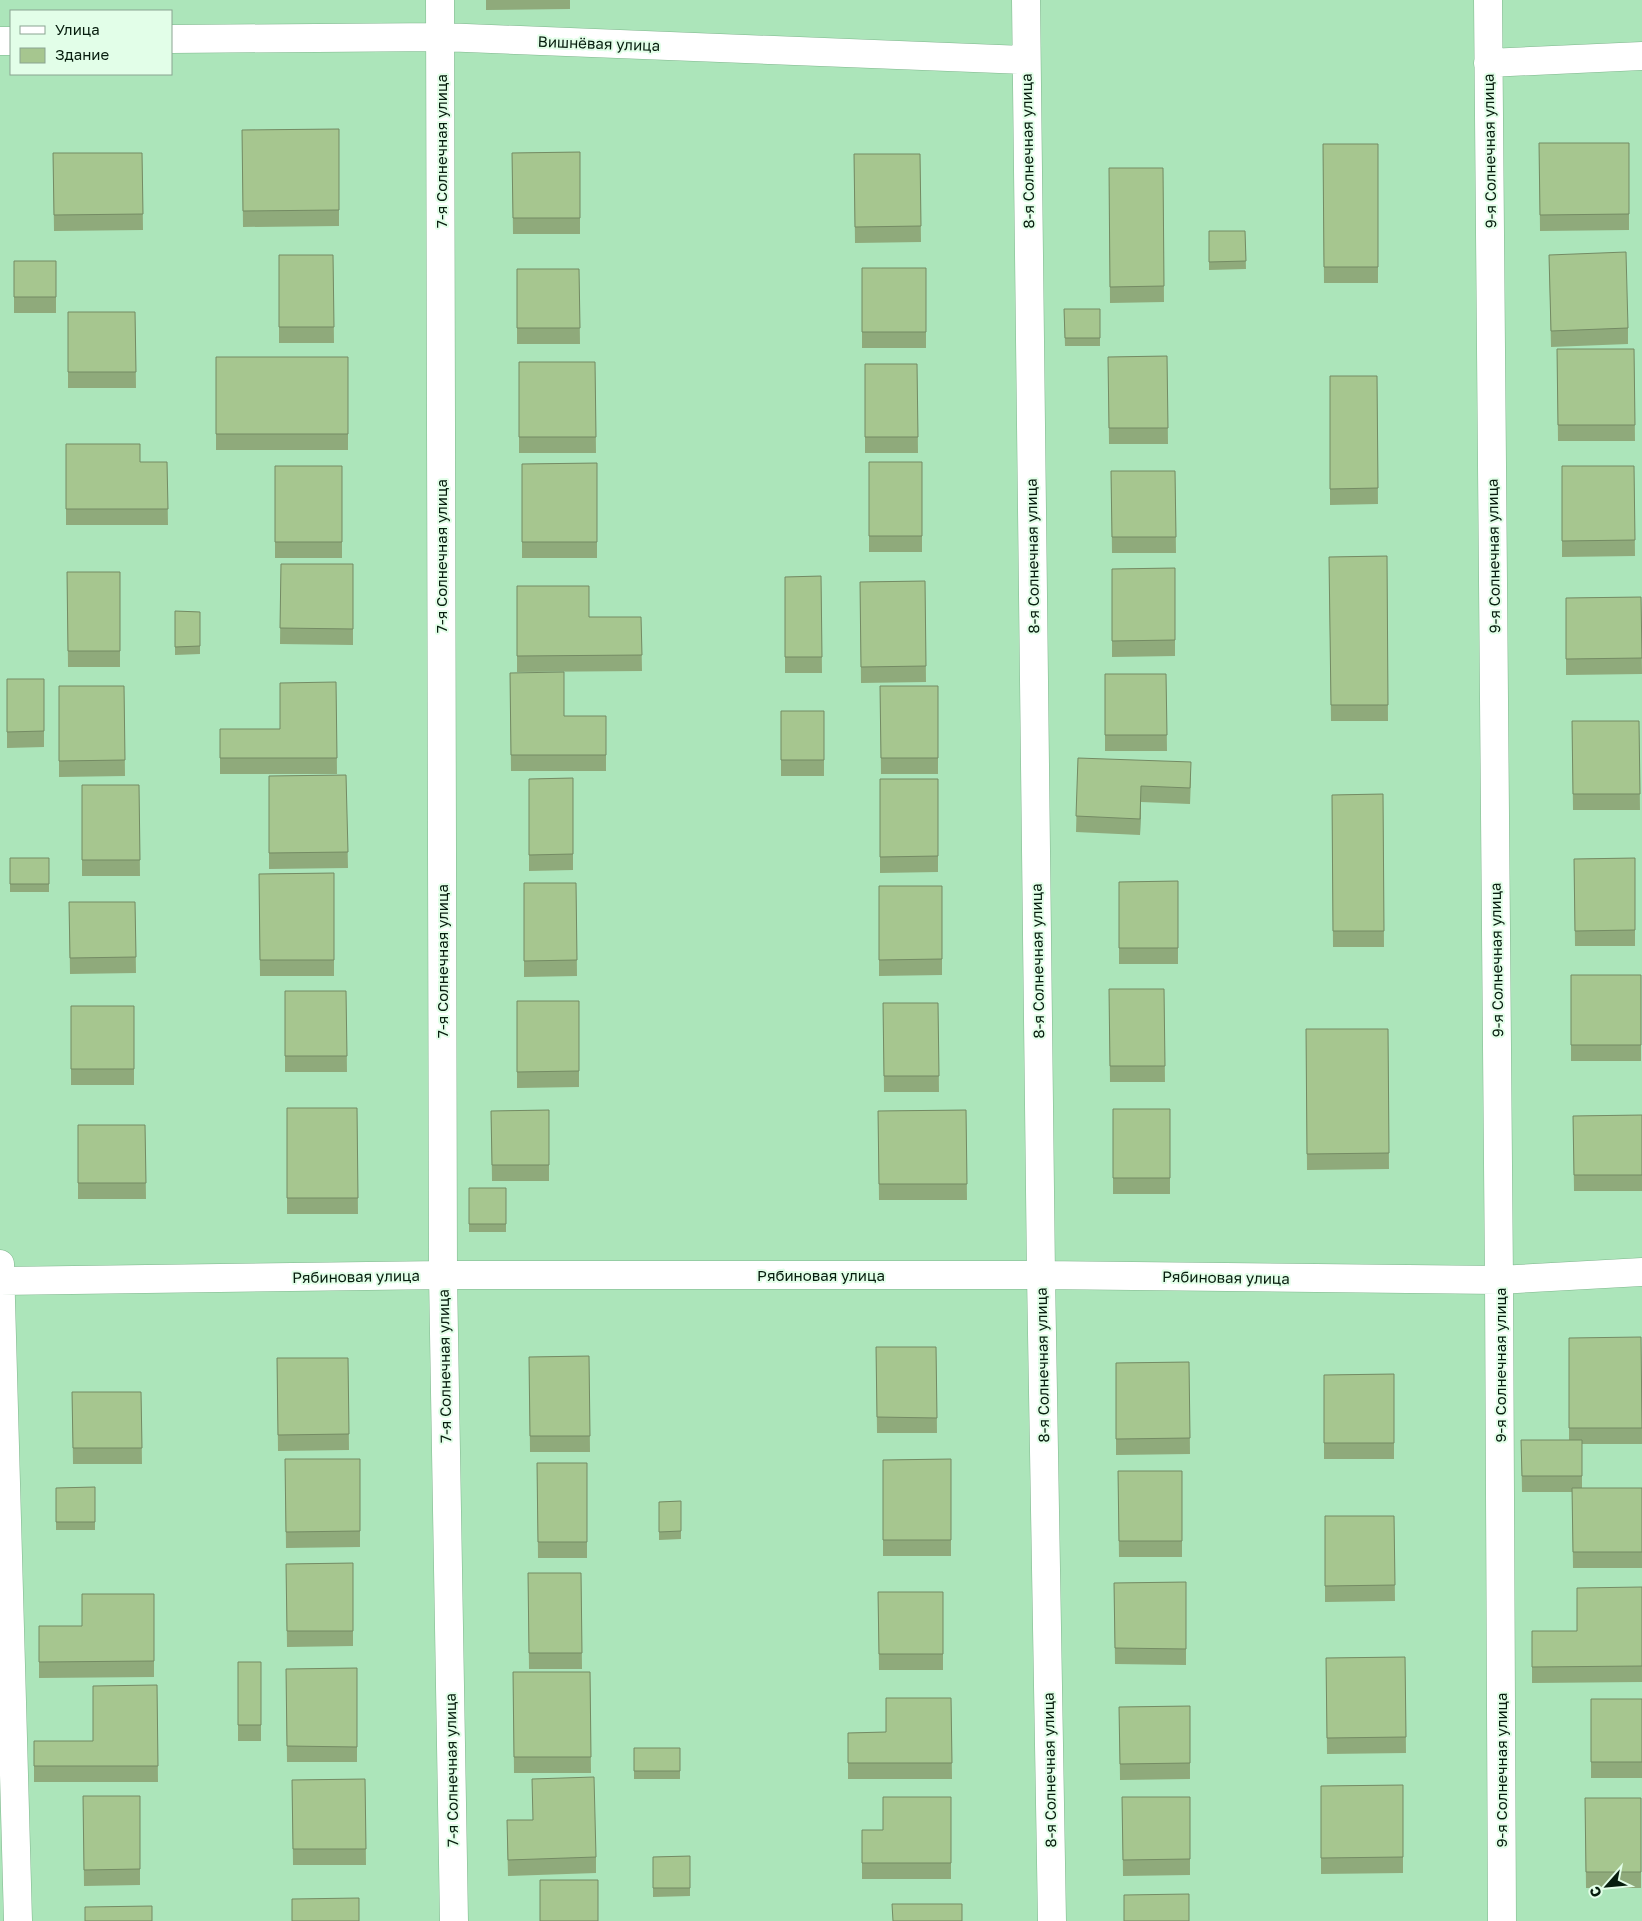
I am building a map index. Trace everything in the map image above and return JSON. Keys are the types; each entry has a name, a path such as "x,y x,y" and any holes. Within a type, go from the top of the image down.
{"street":[{"name":"7-я Солнечная улица","path":"440,0 442,1275 454,1921"},
{"name":"8-я Солнечная улица","path":"1026,0 1041,1275 1052,1921"},
{"name":"9-я Солнечная улица","path":"1488,0 1499,1280 1502,1921"},
{"name":"Вишнёвая улица","path":"172,40 441,37 1026,60"},
{"path":"1488,63 1642,56"},
{"path":"0,1264 18,1921"},
{"name":"Рябиновая улица","path":"0,1281 442,1275 1041,1275 1499,1280 1642,1272"}],"building":[{"path":"339,129 339,210 243,211 242,130"},
{"path":"1539,143 1629,143 1629,214 1540,215"},
{"path":"1323,144 1378,144 1378,267 1324,267"},
{"path":"580,152 580,218 513,218 512,153"},
{"path":"53,153 142,153 143,214 54,215"},
{"path":"854,154 920,154 921,226 855,227"},
{"path":"1109,168 1163,168 1164,286 1110,287"},
{"path":"1209,231 1245,231 1246,261 1209,262"},
{"path":"1626,252 1628,328 1551,331 1549,255"},
{"path":"279,255 333,255 334,327 279,327"},
{"path":"14,261 56,261 56,297 14,297"},
{"path":"862,268 926,268 926,332 862,332"},
{"path":"517,269 579,269 580,328 517,328"},
{"path":"1064,309 1100,309 1100,338 1065,338"},
{"path":"68,312 135,312 136,372 68,372"},
{"path":"1557,349 1634,349 1635,425 1558,425"},
{"path":"1167,356 1168,428 1109,428 1108,357"},
{"path":"216,357 348,357 348,434 216,434"},
{"path":"519,362 595,362 596,437 519,437"},
{"path":"865,364 917,364 918,437 865,437"},
{"path":"1330,376 1377,376 1378,488 1330,489"},
{"path":"66,444 140,444 140,462 167,462 168,509 66,509"},
{"path":"869,462 922,462 922,536 869,536"},
{"path":"597,463 597,542 522,542 522,464"},
{"path":"275,466 342,466 342,542 275,542"},
{"path":"1562,466 1634,466 1635,540 1562,541"},
{"path":"1111,471 1175,471 1176,537 1112,537"},
{"path":"1387,556 1388,705 1331,705 1329,557"},
{"path":"281,564 353,564 353,629 280,628"},
{"path":"1175,568 1175,640 1112,641 1112,569"},
{"path":"67,572 120,572 120,651 68,651"},
{"path":"821,576 822,657 785,657 785,577"},
{"path":"925,581 926,666 861,667 860,582"},
{"path":"517,586 589,586 589,617 641,617 642,655 517,656"},
{"path":"1641,597 1642,658 1566,659 1566,598"},
{"path":"175,611 200,612 200,646 175,647"},
{"path":"564,672 564,716 606,716 606,755 511,755 510,673"},
{"path":"1105,674 1166,674 1167,735 1105,735"},
{"path":"7,679 44,679 44,731 7,732"},
{"path":"336,682 337,758 220,758 220,729 280,729 280,683"},
{"path":"59,686 124,686 125,760 59,761"},
{"path":"880,686 938,686 938,758 881,758"},
{"path":"781,711 824,711 824,760 781,760"},
{"path":"1572,721 1639,721 1640,794 1573,794"},
{"path":"1078,758 1191,762 1190,788 1141,786 1140,819 1076,816"},
{"path":"346,775 348,852 269,853 269,776"},
{"path":"573,778 573,854 529,855 529,779"},
{"path":"880,779 938,779 938,856 880,857"},
{"path":"82,785 139,785 140,860 82,860"},
{"path":"1383,794 1384,931 1333,931 1332,795"},
{"path":"10,858 49,858 49,884 10,884"},
{"path":"1635,858 1635,930 1575,931 1574,859"},
{"path":"334,873 334,960 260,960 259,874"},
{"path":"1178,881 1178,948 1119,948 1119,882"},
{"path":"524,883 576,883 577,960 524,961"},
{"path":"879,886 942,886 942,959 879,960"},
{"path":"69,902 135,902 136,957 70,958"},
{"path":"1571,975 1641,975 1641,1045 1571,1045"},
{"path":"1109,989 1164,989 1165,1066 1110,1066"},
{"path":"285,991 346,991 347,1056 285,1056"},
{"path":"517,1001 579,1001 579,1071 517,1072"},
{"path":"883,1003 938,1003 939,1076 884,1076"},
{"path":"71,1006 134,1006 134,1069 71,1069"},
{"path":"1306,1029 1388,1029 1389,1153 1307,1154"},
{"path":"287,1108 357,1108 358,1198 287,1198"},
{"path":"1113,1109 1170,1109 1170,1178 1113,1178"},
{"path":"549,1110 549,1165 492,1165 491,1111"},
{"path":"966,1110 967,1184 879,1184 878,1111"},
{"path":"1642,1115 1642,1175 1574,1175 1573,1116"},
{"path":"78,1125 145,1125 146,1183 78,1183"},
{"path":"469,1188 506,1188 506,1224 469,1224"},
{"path":"1641,1337 1642,1428 1569,1428 1569,1338"},
{"path":"876,1347 936,1347 937,1418 877,1417"},
{"path":"589,1356 590,1436 530,1436 529,1357"},
{"path":"277,1358 348,1358 349,1434 278,1435"},
{"path":"1189,1362 1190,1438 1116,1439 1116,1363"},
{"path":"1394,1374 1394,1443 1324,1443 1324,1375"},
{"path":"72,1392 141,1392 142,1448 73,1448"},
{"path":"1521,1440 1582,1440 1582,1476 1522,1476"},
{"path":"285,1459 360,1459 360,1531 286,1532"},
{"path":"951,1459 951,1540 883,1540 883,1460"},
{"path":"537,1463 587,1463 587,1542 538,1542"},
{"path":"1118,1471 1182,1471 1182,1541 1119,1541"},
{"path":"95,1487 95,1522 56,1522 56,1488"},
{"path":"1572,1488 1642,1488 1642,1552 1573,1552"},
{"path":"681,1501 681,1531 659,1532 659,1502"},
{"path":"1325,1516 1394,1516 1395,1585 1325,1586"},
{"path":"353,1563 353,1631 287,1631 286,1564"},
{"path":"528,1573 581,1573 582,1653 529,1653"},
{"path":"1186,1582 1186,1649 1115,1648 1114,1583"},
{"path":"1642,1587 1642,1666 1532,1667 1532,1631 1577,1631 1577,1588"},
{"path":"878,1592 943,1592 943,1654 879,1654"},
{"path":"82,1594 154,1594 154,1661 39,1662 39,1626 82,1626"},
{"path":"1405,1657 1406,1737 1327,1738 1326,1658"},
{"path":"238,1662 261,1662 261,1725 238,1725"},
{"path":"357,1668 357,1747 287,1746 286,1669"},
{"path":"513,1672 590,1672 591,1757 514,1757"},
{"path":"157,1685 158,1766 34,1766 34,1741 93,1741 93,1686"},
{"path":"886,1698 951,1698 952,1763 848,1763 848,1733 886,1732"},
{"path":"1591,1699 1642,1699 1642,1762 1591,1762"},
{"path":"1190,1706 1190,1763 1120,1764 1119,1707"},
{"path":"634,1748 680,1748 680,1771 634,1771"},
{"path":"594,1777 596,1857 508,1860 507,1820 533,1820 532,1779"},
{"path":"365,1779 366,1849 293,1849 292,1780"},
{"path":"1403,1785 1403,1857 1321,1858 1321,1786"},
{"path":"83,1796 140,1796 140,1869 84,1870"},
{"path":"883,1797 951,1797 951,1863 862,1863 862,1830 883,1830"},
{"path":"1122,1797 1190,1797 1190,1859 1123,1860"},
{"path":"1585,1798 1641,1798 1641,1872 1586,1872"},
{"path":"690,1856 690,1888 653,1888 653,1857"},
{"path":"540,1880 598,1880 598,1921 540,1921"},
{"path":"1189,1894 1189,1921 1124,1921 1124,1895"},
{"path":"359,1898 359,1921 292,1921 292,1899"},
{"path":"892,1904 962,1904 962,1921 893,1921"},
{"path":"152,1906 152,1921 85,1921 85,1907"}]}
